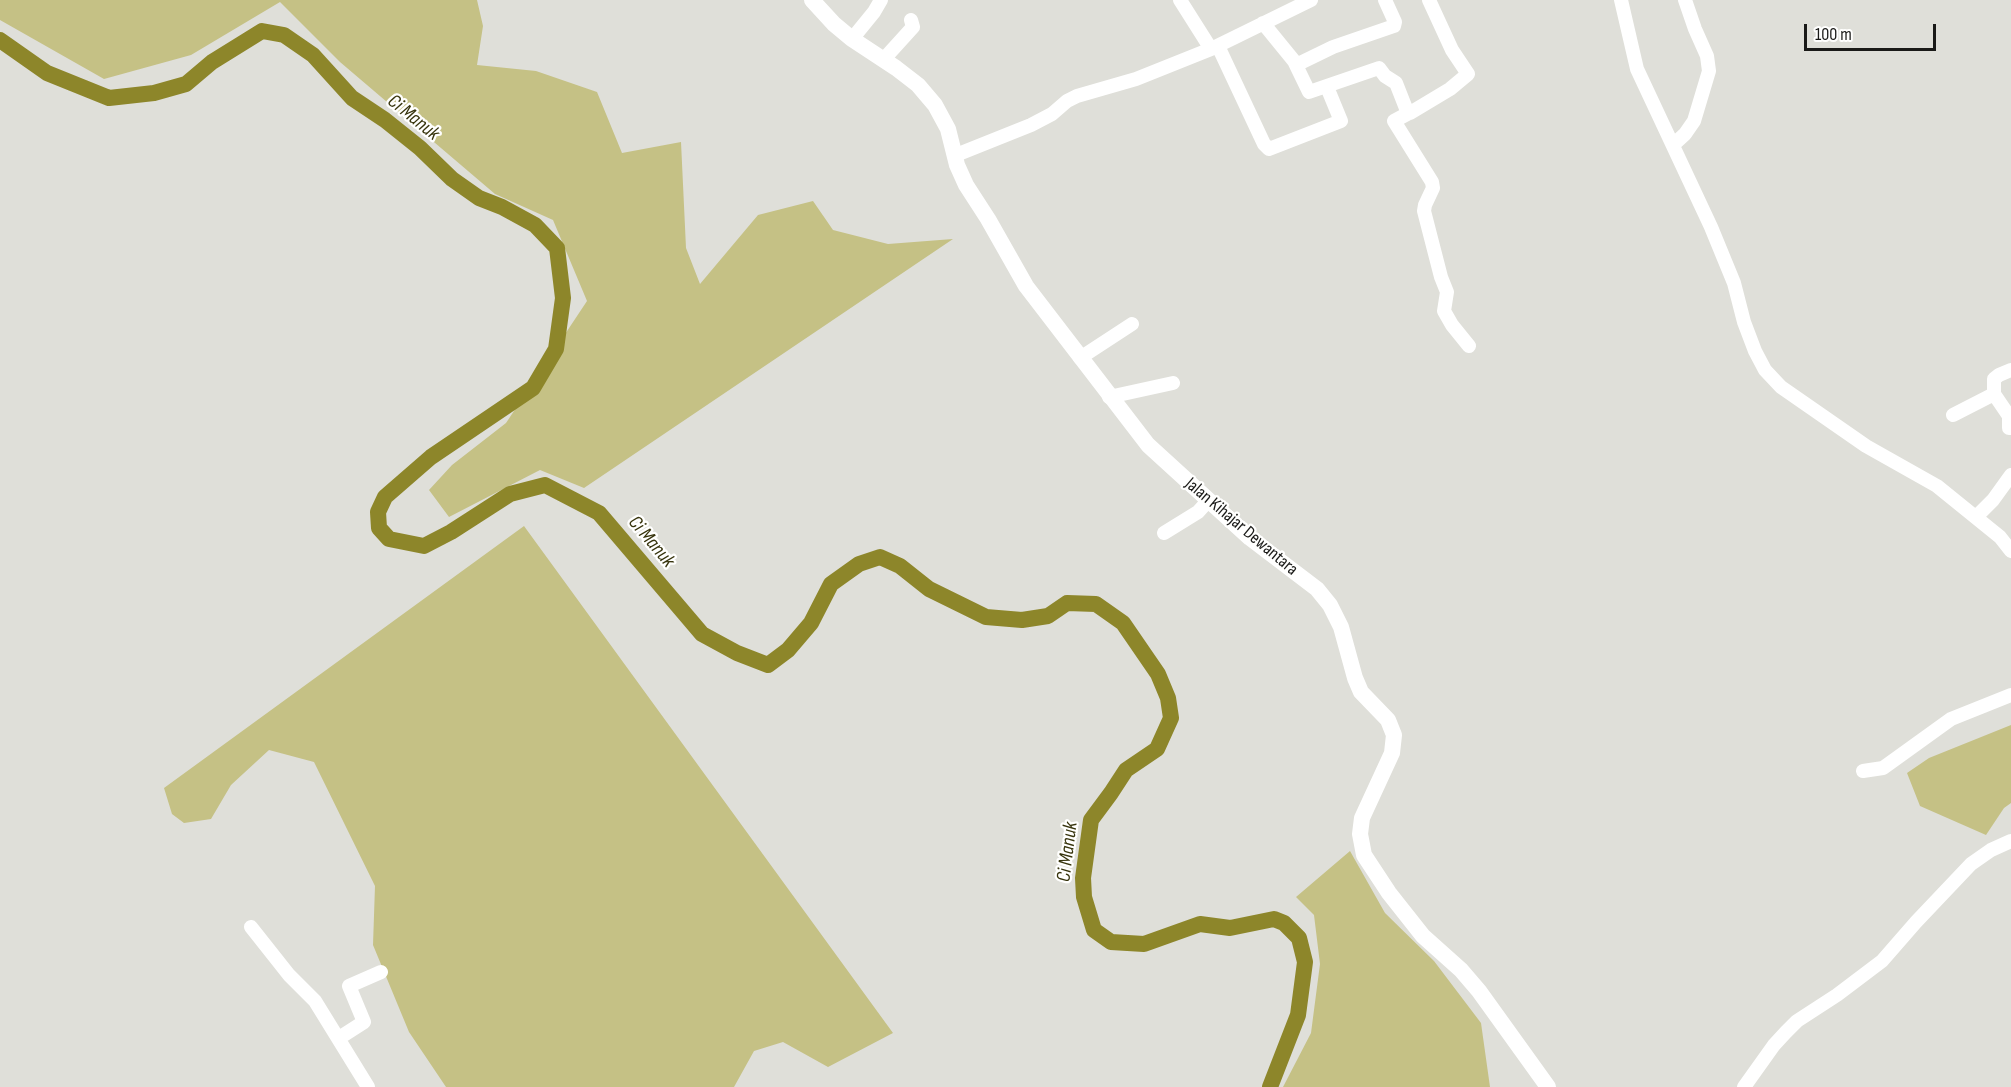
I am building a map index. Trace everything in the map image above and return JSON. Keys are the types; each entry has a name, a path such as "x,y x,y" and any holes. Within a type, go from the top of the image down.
{"main road":[{"name":"Jalan Kihajar Dewantara","path":"812,0 824,15 852,39 884,59 918,85 935,105 948,129 957,165 966,185 1026,286 1155,454 1250,538 1317,589 1335,613 1361,692 1388,720 1394,735 1392,753 1362,818 1360,834 1364,855 1389,893 1423,936 1466,975 1479,991 1548,1087"}],"street":[{"path":"852,39 881,0"},
{"path":"1180,0 1215,47 1264,144 1269,149 1341,121 1327,87"},
{"path":"956,155 1030,125 1052,114 1077,96 1136,79 1215,47 1311,0"},
{"path":"1296,65 1333,47 1395,25 1385,0"},
{"path":"1429,0 1452,50 1468,75 1450,89 1394,121 1432,182 1433,188 1424,211 1447,292 1444,311 1469,346"},
{"path":"1621,0 1637,69 1734,283 1744,322 1765,370 1781,387 1866,446 1937,486 2000,537 2011,551"},
{"path":"1673,146 1694,121 1709,71 1707,56 1685,0"},
{"path":"884,59 913,27 911,20"},
{"path":"1263,23 1296,65 1309,92 1379,68 1384,76 1396,83 1408,113"},
{"path":"1080,358 1132,324"},
{"path":"2011,370 1994,379 1994,394 2008,417 2009,428 2011,428"},
{"path":"1109,396 1173,383"},
{"path":"1953,415 1994,394"},
{"path":"1977,518 2011,476"},
{"path":"1164,533 1198,512 1208,501"},
{"path":"1863,771 1883,768 1951,719 2011,695"},
{"path":"1744,1087 1786,1032 1882,961 1971,864 1991,850 2011,842"},
{"path":"251,927 289,975 311,996 368,1087"},
{"path":"339,1038 364,1022 349,987 381,972"}],"shaded area":[{"path":"0,0 477,0 483,26 477,65 536,71 597,92 622,153 681,142 686,248 700,284 758,215 813,201 833,230 888,244 953,239 584,488 540,470 449,517 429,490 452,465 506,423 587,301 553,220 495,194 340,62 280,2 191,55 104,79 0,20"},
{"path":"524,526 893,1033 828,1067 783,1042 754,1051 734,1087 446,1087 409,1032 373,945 375,886 314,762 269,750 231,785 211,819 184,823 172,814 164,788"},
{"path":"2011,725 2011,803 2004,808 1986,835 1920,806 1907,773 1929,758"},
{"path":"1350,851 1385,913 1434,961 1481,1023 1490,1087 1283,1087 1311,1033 1320,964 1314,915 1296,897"}],"waterway":[{"name":"Ci Manuk","path":"0,40 47,73 109,98 154,93 186,84 212,62 262,31 284,35 313,55 352,98 385,120 420,148 452,179 479,198 502,207 535,225 557,248 563,298 556,349 533,388 431,457 385,497 378,512 379,528 389,539 424,546 451,532 510,494 545,485 599,513 702,634 737,653 768,665 788,650 811,623 831,584 859,564 880,557 900,566 929,589 986,617 1022,620 1048,616 1067,603 1096,604 1123,623 1158,674 1168,698 1171,718 1157,749 1126,770 1091,820 1083,878 1084,897 1094,930 1111,942 1144,944 1200,924 1230,928 1274,919 1284,923 1299,938 1305,962 1298,1015 1270,1087"}]}
